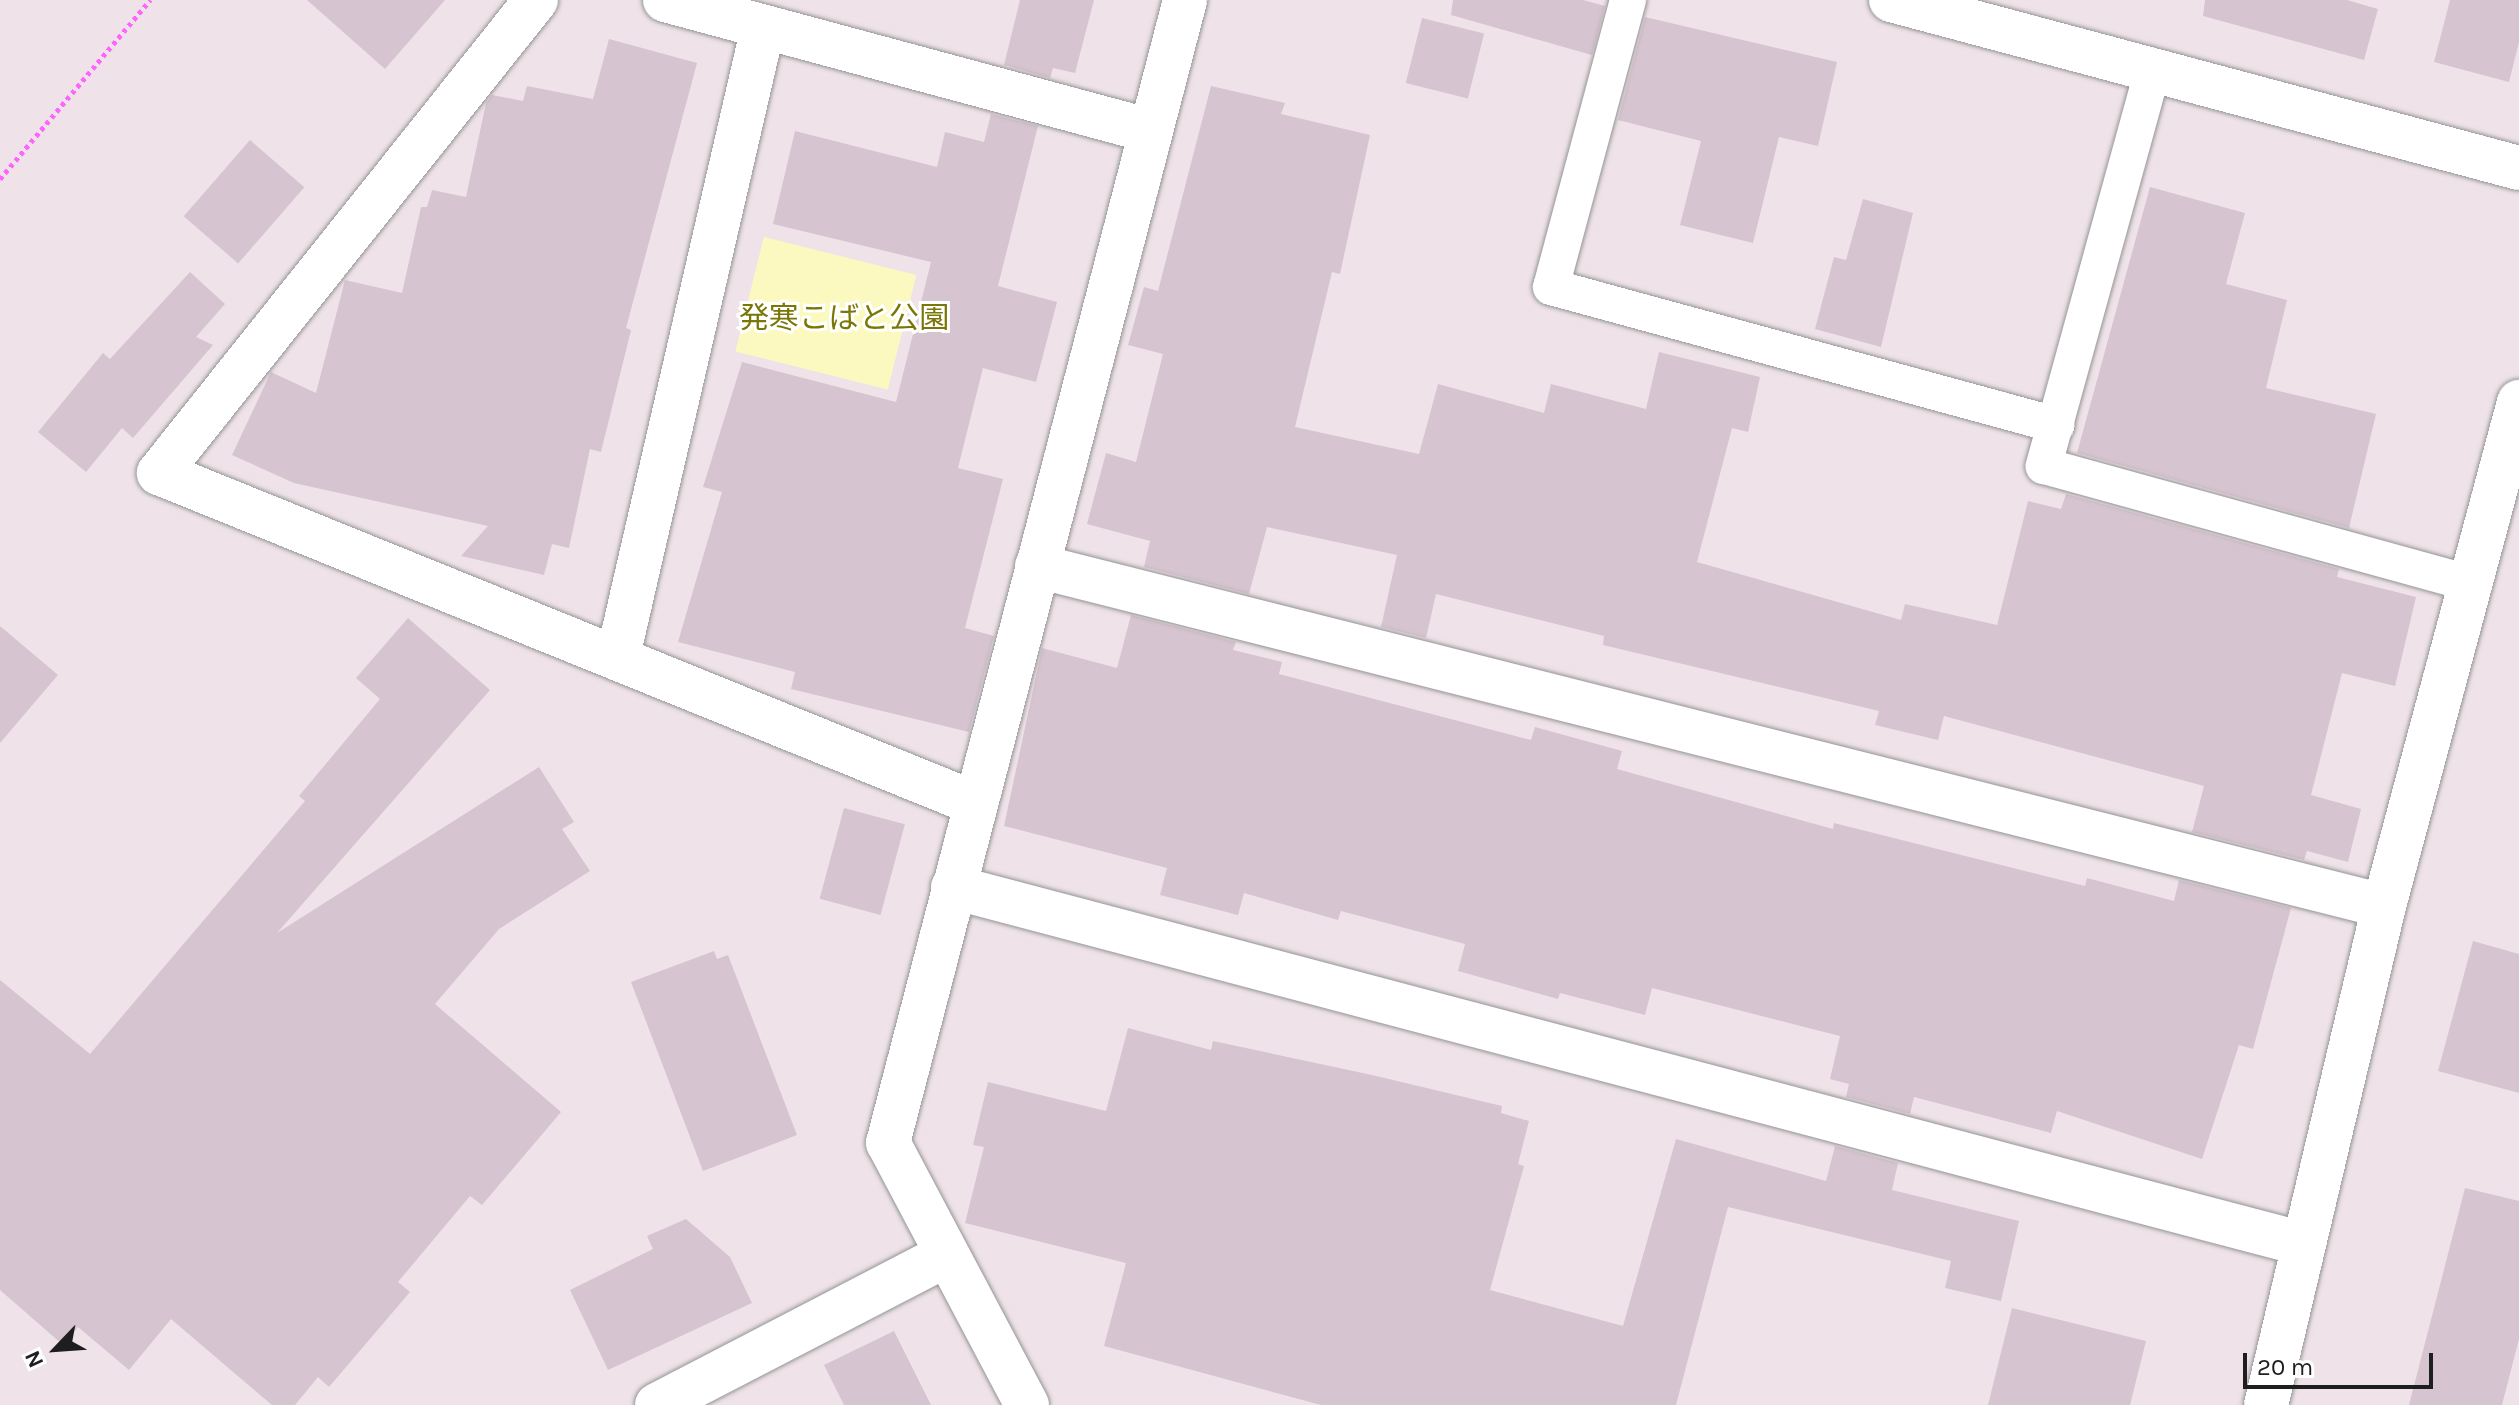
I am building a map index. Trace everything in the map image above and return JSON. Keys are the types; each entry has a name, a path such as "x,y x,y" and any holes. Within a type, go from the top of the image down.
{"street":[{"path":"536,0 159,473 618,656 974,803"},
{"path":"665,0 1151,131"},
{"path":"1027,1405 945,1256 888,1143 1185,0"},
{"path":"1891,0 2519,168"},
{"path":"618,656 763,27"},
{"path":"2266,1405 2384,906 2519,402"},
{"path":"1037,566 2384,906"},
{"path":"953,887 2303,1244"},
{"path":"657,1405 945,1256"}],"lane":[{"path":"1628,0 1551,287 2056,425"},
{"path":"2153,69 2044,466 2470,583"}],"path":[{"path":"0,179 150,0"}],"green space":[{"name":"発寒こばと公園","path":"764,237 916,275 888,389 735,351"}],"building":[{"path":"307,0 445,0 385,69"},
{"path":"1020,0 1094,0 1075,73 1053,68 1050,78 1004,65"},
{"path":"1453,0 1583,0 1605,6 1592,55 1451,15"},
{"path":"2205,0 2347,0 2378,9 2364,60 2203,16"},
{"path":"2450,0 2519,0 2519,42 2509,82 2434,62"},
{"path":"1645,17 1837,62 1818,146 1779,137 1753,243 1680,225 1701,141 1618,120"},
{"path":"1422,18 1484,33 1468,98 1406,83"},
{"path":"609,39 697,63 626,328 631,330 601,452 590,449 569,548 552,544 544,575 461,556 488,526 294,483 232,455 271,372 316,393 345,280 402,293 421,207 427,207 432,190 466,197 486,103 492,95 523,101 527,86 593,99"},
{"path":"1211,86 1285,103 1281,114 1370,135 1340,274 1332,272 1295,427 1419,454 1438,384 1544,413 1551,384 1646,409 1659,352 1760,377 1748,432 1732,428 1697,562 1901,620 1905,604 1997,625 2028,501 2061,509 2066,494 2339,569 2337,577 2416,597 2395,686 2342,673 2311,795 2361,809 2348,862 2307,851 2304,860 2192,832 2204,786 1944,716 1938,740 1875,725 1879,711 1603,645 1604,636 1436,594 1426,638 1381,627 1397,555 1267,527 1249,594 1144,567 1150,541 1087,524 1106,453 1136,462 1163,354 1128,345 1144,287 1158,291"},
{"path":"991,114 1038,126 998,286 1057,302 1036,382 983,368 958,468 1003,479 965,628 994,636 969,732 791,689 795,672 678,642 722,492 703,487 742,362 896,402 931,262 773,224 795,131 937,167 945,132 984,142"},
{"path":"250,140 304,187 238,263 184,216"},
{"path":"2150,187 2245,213 2226,284 2287,300 2266,388 2376,414 2349,528 2077,453"},
{"path":"1863,199 1913,213 1881,347 1815,329 1834,257 1846,260"},
{"path":"190,272 225,304 196,337 213,345 133,438 122,428 86,472 38,432 103,353 110,359"},
{"path":"1131,615 1236,642 1233,650 1282,662 1279,674 1531,740 1535,727 1622,751 1617,769 1833,829 1834,823 2085,886 2087,878 2174,901 2179,880 2291,908 2253,1049 2239,1045 2202,1159 2057,1111 2051,1133 1914,1097 1910,1114 1846,1097 1849,1084 1830,1079 1840,1036 1652,988 1645,1015 1560,993 1558,999 1458,971 1465,944 1341,911 1338,920 1244,893 1238,915 1160,895 1167,868 1004,826 1042,648 1117,668"},
{"path":"408,618 490,690 277,933 539,767 574,822 562,829 590,871 499,929 435,1004 561,1112 482,1205 470,1196 398,1282 410,1292 329,1387 318,1377 295,1405 272,1405 171,1319 129,1370 78,1327 63,1345 0,1290 0,980 90,1054 305,801 299,796 380,699 356,678"},
{"path":"0,626 58,675 0,743"},
{"path":"844,808 905,824 881,915 820,899"},
{"path":"2473,941 2519,954 2519,1093 2438,1071"},
{"path":"714,951 717,959 728,955 797,1135 703,1171 631,982"},
{"path":"1128,1028 1211,1050 1213,1041 1372,1075 1502,1106 1501,1113 1529,1121 1518,1164 1524,1166 1490,1290 1623,1326 1676,1139 1826,1181 1835,1146 1898,1163 1892,1190 2019,1221 2001,1301 1945,1288 1951,1261 1728,1207 1676,1405 1321,1405 1104,1346 1126,1263 965,1223 984,1147 973,1145 988,1082 1106,1111"},
{"path":"2465,1188 2519,1201 2519,1339 2502,1405 2409,1405"},
{"path":"686,1219 730,1257 752,1303 608,1370 570,1290 653,1249 647,1236"},
{"path":"2012,1308 2146,1341 2130,1405 1988,1405"},
{"path":"894,1331 931,1405 844,1405 824,1365"}]}
